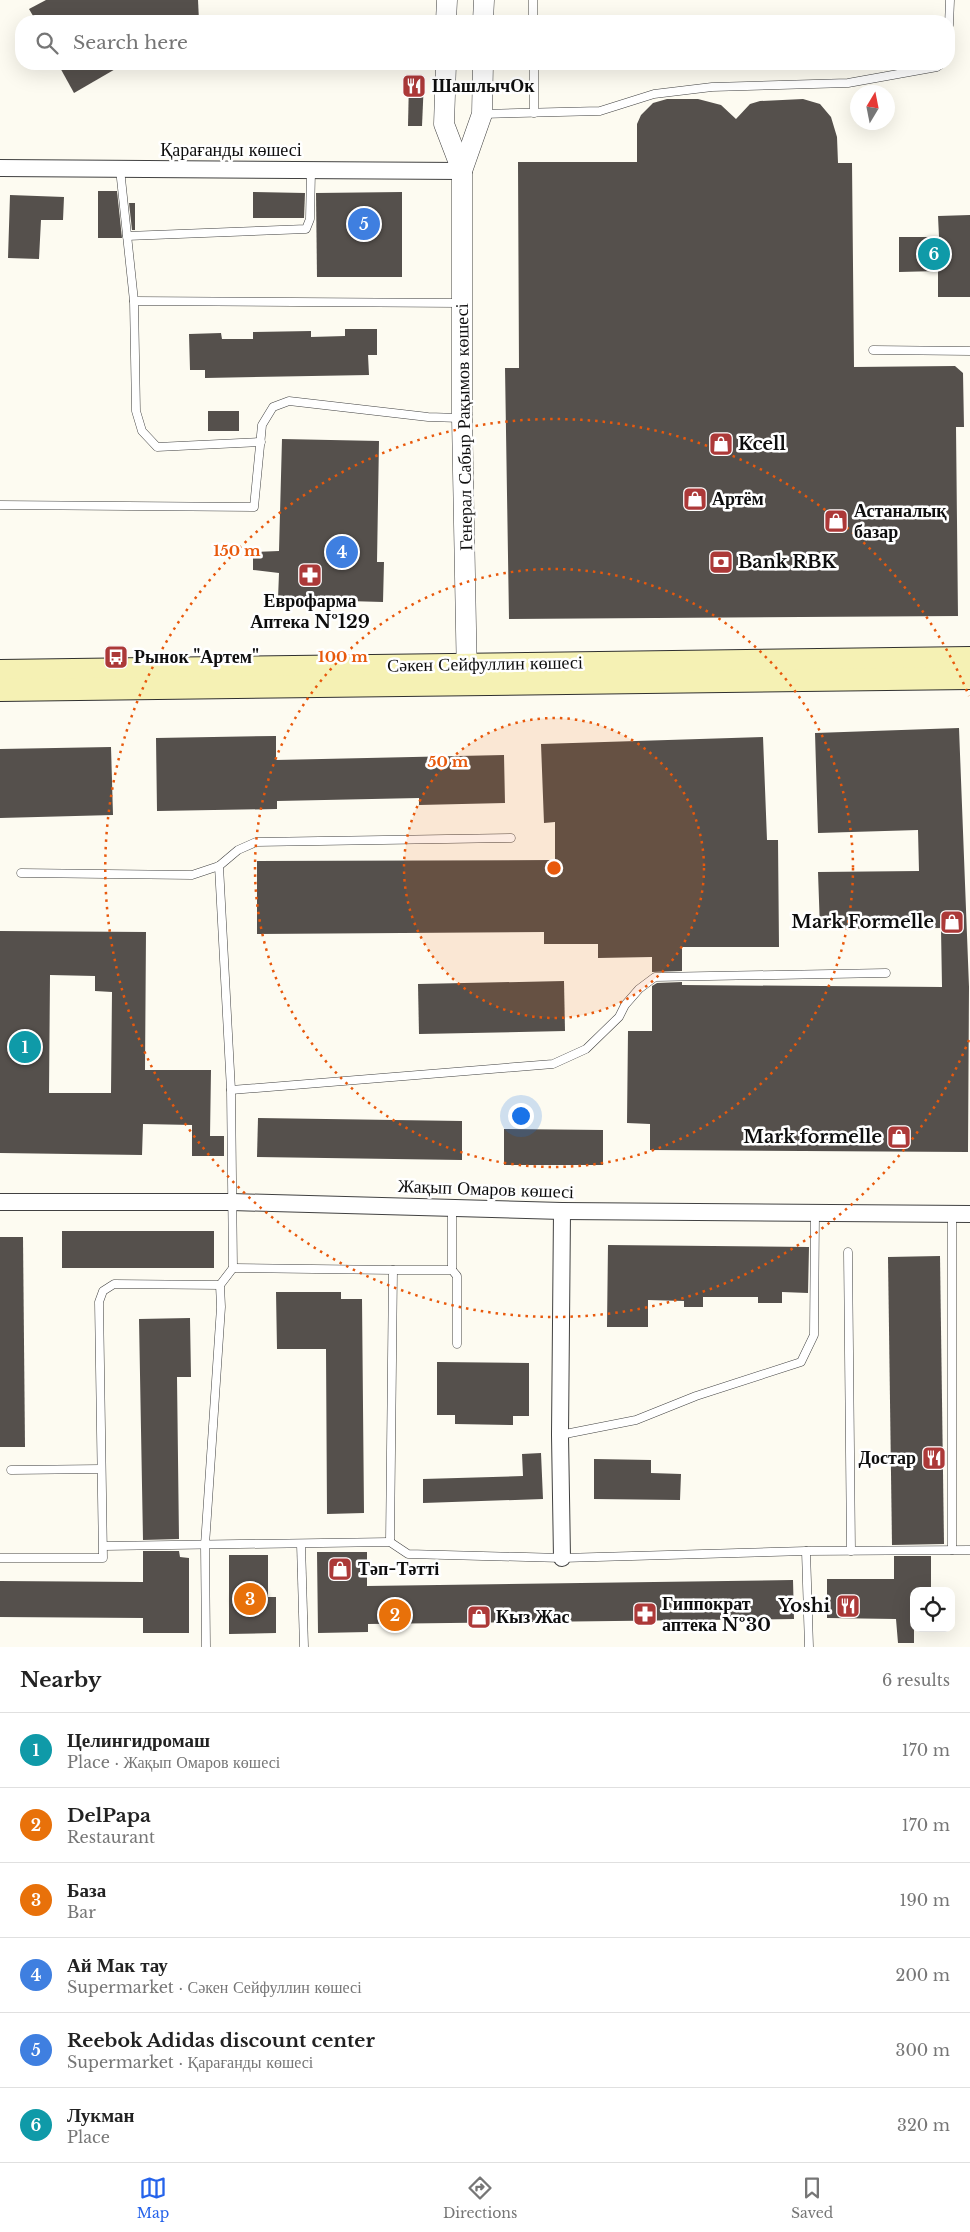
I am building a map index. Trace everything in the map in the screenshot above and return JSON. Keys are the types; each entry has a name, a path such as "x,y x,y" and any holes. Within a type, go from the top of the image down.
{"main road":[{"name":"Сәкен Сейфуллин көшесі","path":"0,690 970,658"},
{"name":"Сәкен Сейфуллин көшесі","path":"0,671 970,678"}],"street":[{"path":"446,15 447,0"},
{"path":"484,0 484,15"},
{"name":"Генерал Сабыр Рақымов көшесі","path":"446,70 444,124 462,171"},
{"name":"Генерал Сабыр Рақымов көшесі","path":"467,674 462,418 462,171 482,114 483,70"},
{"name":"Қарағанды көшесі","path":"0,168 462,171"},
{"name":"Жақып Омаров көшесі","path":"0,1202 232,1202 562,1212 970,1214"},
{"path":"562,1212 560,1435 562,1558"}],"lane":[{"path":"533,0 533,15"},
{"path":"949,15 950,0"},
{"path":"534,70 534,113"},
{"path":"482,114 600,111 654,94 712,87 848,83 920,70"},
{"path":"120,169 134,301 136,411 142,431 157,447 260,442"},
{"path":"128,236 306,229 310,219 311,170"},
{"path":"134,301 462,303"},
{"path":"873,350 970,351"},
{"path":"0,505 254,507 262,425 273,407 289,401 428,417 462,418"},
{"path":"21,873 192,875 219,866 238,850 256,842 511,838"},
{"path":"206,1647 205,1545 221,1307 220,1285 233,1268 231,1090 219,866"},
{"path":"231,1090 553,1064 586,1049 618,1017 625,1004 639,989 655,977 886,973"},
{"path":"452,1208 452,1270 458,1276 457,1344"},
{"path":"560,1435 636,1420 696,1396 801,1362 814,1335 815,1214"},
{"path":"952,1214 952,1550"},
{"path":"848,1252 851,1550"},
{"path":"233,1268 452,1270"},
{"path":"390,1542 392,1270"},
{"path":"0,1558 103,1558 99,1302 103,1291 114,1284 220,1285"},
{"path":"11,1470 101,1469"},
{"path":"104,1546 390,1542 408,1554 562,1558 851,1550 970,1550"},
{"path":"301,1544 304,1647"},
{"path":"806,1551 809,1647"}],"building":[{"path":"46,0 198,0 199,15 32,15 29,9"},
{"path":"61,70 114,70 74,93"},
{"path":"409,80 424,80 422,126 408,126"},
{"path":"667,99 698,99 721,105 736,119 750,104 760,101 803,99 820,104 831,117 837,137 838,163 852,163 854,367 955,366 963,373 964,427 956,427 958,616 509,619 505,368 519,368 518,162 637,162 637,124 641,115 653,103"},
{"path":"98,191 117,191 122,238 98,238"},
{"path":"253,192 305,193 304,218 253,218"},
{"path":"402,192 402,277 317,277 316,193"},
{"path":"10,195 64,197 63,220 41,220 39,259 8,258"},
{"path":"129,203 135,203 135,230 132,230"},
{"path":"970,215 970,297 938,297 938,271 899,272 899,237 939,237 938,216"},
{"path":"345,329 377,329 377,355 368,355 369,375 205,378 205,370 190,370 189,334 221,333 222,339 253,339 253,332 311,331 311,337 345,336"},
{"path":"208,411 239,411 239,431 208,431"},
{"path":"282,439 379,441 377,562 384,562 383,602 278,599 279,573 253,570 253,552 279,551"},
{"path":"959,728 969,987 968,1152 650,1150 650,1124 627,1123 628,1031 652,1031 652,986 657,983 682,982 682,985 942,987 941,928 820,929 818,872 919,871 918,830 818,833 815,733"},
{"path":"276,736 276,760 504,755 505,803 419,805 419,798 277,801 277,809 157,811 156,738"},
{"path":"763,737 767,840 778,840 779,947 682,947 682,971 652,972 652,957 598,958 598,944 544,944 544,932 257,934 257,861 555,860 555,822 544,823 541,744"},
{"path":"111,747 113,815 0,818 0,749"},
{"path":"0,931 146,932 145,1070 211,1070 210,1136 224,1136 224,1156 192,1156 192,1125 143,1124 142,1155 0,1153","holes":["50,975 95,976 95,991 112,992 111,1093 49,1093"]},
{"path":"564,981 565,1031 419,1034 418,984"},
{"path":"258,1118 462,1121 462,1160 257,1157"},
{"path":"504,1129 603,1130 603,1165 504,1165"},
{"path":"62,1231 214,1231 214,1268 62,1268"},
{"path":"0,1237 23,1237 25,1447 0,1447"},
{"path":"608,1245 809,1247 808,1293 782,1292 782,1303 758,1303 758,1297 703,1297 703,1307 684,1307 684,1301 648,1300 648,1327 607,1327"},
{"path":"940,1256 944,1544 892,1545 888,1257"},
{"path":"276,1292 341,1292 341,1299 362,1299 364,1513 327,1514 326,1349 277,1349"},
{"path":"190,1318 191,1377 177,1377 179,1539 143,1540 139,1319"},
{"path":"437,1362 529,1363 529,1416 513,1416 513,1425 455,1424 455,1415 437,1415"},
{"path":"541,1453 543,1499 423,1503 423,1479 523,1476 522,1454"},
{"path":"594,1459 651,1460 651,1473 681,1474 680,1500 594,1499"},
{"path":"143,1551 179,1551 180,1557 189,1558 189,1633 143,1633 143,1618 0,1617 0,1581 143,1582"},
{"path":"317,1552 367,1552 367,1586 793,1580 794,1619 368,1624 368,1632 318,1633"},
{"path":"229,1555 268,1555 268,1597 276,1597 276,1633 229,1634"},
{"path":"894,1556 931,1556 931,1587 910,1587 910,1632 914,1632 914,1643 898,1643 896,1619 827,1618 827,1579 894,1579"}],"place":[{"name":"ШашлычОк","path":"414,86"},
{"name":"Reebok Adidas discount center","path":"364,224"},
{"name":"Лукман","path":"934,254"},
{"name":"Kcell","path":"721,444"},
{"name":"Артём","path":"695,499"},
{"name":"Астаналық базар","path":"836,521"},
{"name":"Ай Мак тау","path":"342,552"},
{"name":"Bank RBK","path":"721,562"},
{"name":"Еврофарма Аптека №129","path":"310,575"},
{"name":"Рынок \"Артем\"","path":"116,657"},
{"name":"Mark Formelle","path":"952,922"},
{"name":"Целингидромаш","path":"25,1047"},
{"name":"Mark formelle","path":"899,1137"},
{"name":"Достар","path":"934,1458"},
{"name":"Тәп-Тәтті","path":"340,1569"},
{"name":"База","path":"250,1599"},
{"name":"Yoshi","path":"848,1606"},
{"name":"Гиппократ аптека №30","path":"645,1614"},
{"name":"DelPapa","path":"395,1615"},
{"name":"Кыз Жас","path":"479,1617"}]}
